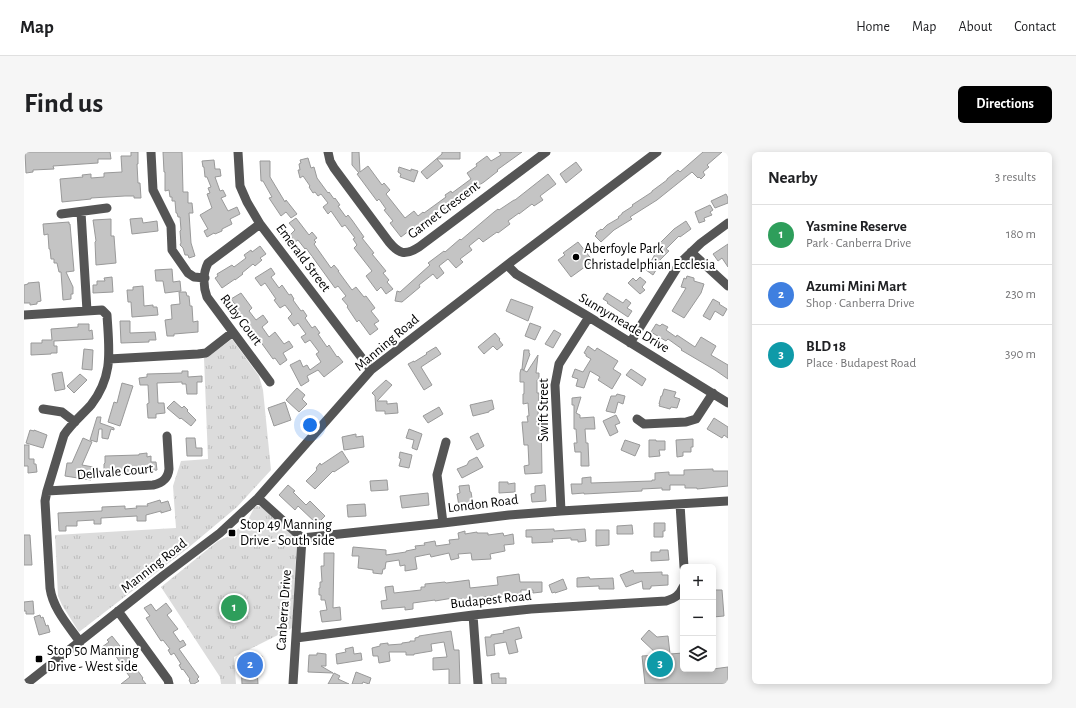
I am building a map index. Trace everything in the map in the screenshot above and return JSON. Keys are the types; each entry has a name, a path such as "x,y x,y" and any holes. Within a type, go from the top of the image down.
{"street":[{"path":"151,152 153,190 171,226 172,250 188,273 194,277 205,278"},
{"name":"Emerald Street","path":"238,152 240,186 246,202 260,224 371,370"},
{"name":"Garnet Crescent","path":"328,152 330,161 334,168 392,245 399,252 406,253 413,251 546,152"},
{"name":"Manning Road","path":"26,684 164,575 220,533 258,498 371,370 657,152"},
{"path":"61,214 107,208"},
{"path":"81,212 87,311"},
{"path":"630,343 680,262 701,243 728,223"},
{"name":"Ruby Court","path":"260,224 208,263 204,270 205,291 207,297 270,382"},
{"path":"691,252 728,286"},
{"name":"Sunnymeade Drive","path":"507,265 516,274 589,317 728,403"},
{"path":"24,314 102,310 107,315 109,359 106,376 102,388 64,435 45,501 51,598 56,608 80,642"},
{"name":"Swift Street","path":"561,511 555,385 559,364 589,317"},
{"path":"109,359 206,353 233,332"},
{"path":"637,419 644,424 686,422 696,419 712,394"},
{"path":"43,409 62,412 75,422"},
{"name":"Dellvale Court","path":"47,491 159,484 165,479 169,469 167,436"},
{"path":"443,523 438,476 446,442"},
{"path":"258,498 302,538"},
{"name":"London Road","path":"302,538 443,523 509,514 728,501"},
{"path":"680,504 684,564"},
{"name":"Canberra Drive","path":"293,684 302,538"},
{"name":"Budapest Road","path":"296,638 531,609 666,601 680,594"},
{"path":"118,611 168,680 169,684"},
{"path":"473,615 478,684"}],"green space":[{"path":"232,339 259,376 263,390 271,470 237,507 188,548 79,632 58,596 55,535 176,528 173,486 181,461 208,459 204,358"},
{"path":"257,506 262,507 295,535 297,542 292,628 234,657 236,684 221,684 220,677 161,587 218,541 231,535 248,520 254,508"}],"building":[{"path":"25,152 110,152 111,159 98,159 98,163 53,166 54,169 33,170 33,172 26,173"},
{"path":"131,152 138,152 138,183 140,183 141,198 125,196 91,198 62,202 60,179 83,177 82,175 91,174 91,178 104,177 104,173 122,172 121,156 131,156"},
{"path":"163,152 182,152 183,192 188,192 188,203 192,203 193,213 189,213 191,243 195,256 189,258 188,255 185,255 183,248 180,245 180,217 178,217 176,213 175,201 172,201 169,190 165,191"},
{"path":"352,152 359,152 360,172 368,166 382,185 384,183 390,190 386,194 405,218 414,211 418,216 423,212 424,213 446,197 445,195 451,191 452,193 471,179 467,173 487,156 491,161 501,155 499,152 522,152 497,170 498,171 484,182 433,218 432,217 417,231 414,227 401,237 390,223 393,221 384,210 386,209 379,199 377,201 357,174 359,173 352,165"},
{"path":"442,152 460,152 460,159 437,159 443,166 427,179 421,172 442,154"},
{"path":"703,152 722,152 707,165 709,167 703,172 705,175 701,179 692,172 657,200 630,217 632,219 614,230 601,242 595,236 601,229 602,230 607,225 619,218 618,217 622,213 652,192 678,170 680,172"},
{"path":"308,158 311,168 314,167 317,178 328,193 329,192 334,199 335,198 340,205 338,206 346,217 348,215 352,220 364,237 362,238 374,253 372,254 386,271 383,273 389,280 387,282 393,289 386,294 381,287 377,291 366,276 372,271 354,248 357,245 353,239 355,238 345,225 342,227 331,211 328,214 323,207 328,203 321,194 318,196 315,192 313,193 303,176 300,178 298,170 300,170 300,160"},
{"path":"214,160 215,169 220,169 221,176 215,177 220,191 223,190 226,196 221,198 228,211 237,207 240,214 230,219 232,224 222,229 222,231 207,237 204,231 208,229 200,215 212,208 207,194 210,193 208,188 211,187 207,177 205,177 202,161"},
{"path":"260,161 270,161 270,177 285,202 286,200 297,214 291,218 286,212 281,216 269,198 272,197 263,181 261,181"},
{"path":"576,162 582,170 566,183 560,174"},
{"path":"399,167 411,171 411,169 418,171 414,182 400,177 401,174 398,172"},
{"path":"548,174 556,184 540,196 543,200 534,206 532,204 519,213 508,221 510,224 483,242 479,238 469,246 472,250 460,259 463,262 456,268 448,259 439,266 444,273 437,279 433,274 419,285 420,287 402,302 395,301 397,291 400,292 430,265 428,263 444,251 445,252 460,239 461,240 498,209 499,210 515,200"},
{"path":"726,194 728,203 715,208 711,201"},
{"path":"710,205 713,210 710,212 712,215 704,218 705,221 699,223 695,212"},
{"path":"142,218 143,223 157,221 158,231 132,234 130,219"},
{"path":"296,218 309,235 312,232 317,238 314,240 316,242 314,244 331,268 334,265 352,290 356,287 364,297 366,296 375,308 371,311 379,321 374,324 378,329 370,335 359,320 357,322 347,307 348,306 342,299 346,296 338,286 335,288 306,248 305,249 298,240 295,242 290,235 295,230 289,223"},
{"path":"111,219 111,236 114,236 116,263 96,265 96,241 93,220"},
{"path":"686,221 691,229 680,237 679,236 666,249 669,251 659,261 661,262 653,275 646,270 658,249 656,247 674,229"},
{"path":"69,222 74,271 66,272 73,287 73,294 71,294 71,299 63,300 61,272 59,272 57,263 54,263 54,259 51,259 48,234 44,235 43,224"},
{"name":"Aberfoyle Park Christadelphian Ecclesia","path":"578,242 593,261 571,277 558,260 565,255 563,253"},
{"path":"728,244 728,267 722,258 718,261 713,254"},
{"path":"260,246 266,254 260,258 262,260 255,266 253,264 242,273 243,274 222,288 215,278 218,276 217,274 232,265 234,267 246,258 244,255 251,250 252,252"},
{"path":"271,268 275,274 271,277 279,288 282,285 289,295 291,294 294,299 293,300 301,311 303,310 307,316 305,318 312,328 315,326 320,333 318,334 327,347 329,345 337,357 338,356 343,362 324,377 318,370 307,376 309,381 301,386 290,365 300,360 303,367 307,365 310,370 321,362 316,354 319,352 310,340 305,343 301,337 306,334 298,323 294,326 288,318 292,314 285,305 280,308 274,300 276,299 265,283 261,286 255,278"},
{"path":"172,269 173,282 180,281 181,291 165,293 163,281 156,281 155,270"},
{"path":"687,276 694,278 694,281 704,284 701,293 684,318 672,311 686,288 681,287 684,278 686,279"},
{"path":"112,277 113,292 93,293 93,285 97,285 97,281 105,281 104,278"},
{"path":"640,277 646,282 642,287 645,290 640,294 628,283 633,278 636,281"},
{"path":"39,282 41,301 37,302 37,304 30,305 30,303 24,303 24,285"},
{"path":"143,286 144,306 153,305 153,307 157,307 158,315 132,317 131,302 128,302 127,290 133,290 133,287"},
{"path":"179,292 186,292 187,296 189,296 190,306 192,306 193,322 198,321 198,332 167,336 165,320 172,319 171,305 180,304"},
{"path":"241,293 252,308 249,311 256,320 263,315 268,322 262,327 269,337 275,332 284,344 289,341 293,347 283,353 287,360 280,365 275,358 273,359 235,308 237,307 231,299"},
{"path":"607,293 623,303 626,299 631,303 627,308 632,311 628,317 603,299"},
{"path":"511,299 533,307 528,321 506,311"},
{"path":"713,299 727,309 723,316 715,311 710,320 703,316"},
{"path":"120,321 130,321 130,333 155,332 156,340 149,340 149,342 121,343"},
{"path":"530,323 541,327 535,340 525,336"},
{"path":"78,324 89,324 89,331 92,330 93,339 54,341 54,346 57,346 57,353 31,355 31,343 42,343 42,340 52,340 51,329 78,327"},
{"path":"656,324 660,326 662,324 668,327 666,330 676,337 677,335 695,347 701,337 716,346 711,355 728,365 728,379 681,350 682,349 668,339 666,341 651,332"},
{"path":"554,330 561,334 553,348 545,344"},
{"path":"495,333 503,345 497,350 493,346 484,354 478,347"},
{"path":"588,346 595,351 597,348 618,361 613,369 621,374 612,389 598,380 600,377 590,371 584,388 576,386 578,379 572,377 575,369 583,372 591,359 584,353"},
{"path":"436,347 441,354 421,367 432,385 424,390 408,364 414,362"},
{"path":"84,349 93,350 92,370 82,369"},
{"path":"524,350 529,350 530,354 524,370 522,369"},
{"path":"538,355 536,373 539,373 539,380 537,380 537,393 539,393 538,415 541,415 542,473 525,474 524,466 529,465 528,445 524,445 522,422 528,422 527,416 529,416 528,403 523,404 524,382 520,382 520,373 521,369 527,372"},
{"path":"631,369 646,379 642,386 626,375"},
{"path":"182,371 188,371 188,377 202,376 202,382 197,382 197,394 187,394 186,384 182,384 182,382 157,383 158,403 164,403 165,413 156,414 156,418 148,418 148,385 140,385 139,378 147,377 147,374 182,373"},
{"path":"62,372 65,389 55,391 52,374"},
{"path":"80,374 87,380 74,393 67,386"},
{"path":"386,380 392,385 377,401 387,401 387,404 397,403 398,413 385,414 385,411 376,411 375,396 372,393"},
{"path":"122,383 133,386 120,426 108,422 114,402 117,403"},
{"path":"297,388 305,395 302,399 307,404 299,412 286,400"},
{"path":"664,389 676,392 674,397 680,399 677,408 671,407 670,409 659,406"},
{"path":"617,394 625,396 623,404 618,402 615,413 606,411 611,396 616,396"},
{"path":"581,397 576,413 580,415 580,418 594,417 595,429 585,429 586,443 588,443 589,466 581,466 581,452 575,452 574,443 577,443 576,429 574,429 574,405 572,405 572,398"},
{"path":"492,400 494,409 489,412 473,416 470,405"},
{"path":"174,401 182,408 184,406 196,420 191,426 167,408"},
{"path":"285,402 291,420 274,426 268,408"},
{"path":"439,407 443,414 428,423 423,416"},
{"path":"616,415 620,423 615,425 618,432 610,436 603,421"},
{"path":"97,417 101,417 100,423 114,428 114,430 111,429 108,439 102,438 102,429 99,429 97,442 90,440"},
{"path":"714,418 728,427 728,438 724,435 722,438 707,429"},
{"path":"409,429 422,434 417,450 412,448 414,440 406,438"},
{"path":"30,430 47,435 43,448 26,443"},
{"path":"478,433 484,446 477,450 470,437"},
{"path":"356,434 356,437 363,436 364,447 344,450 342,437"},
{"path":"83,438 92,442 82,465 93,467 91,480 65,476 67,463 72,463"},
{"path":"186,438 195,438 196,448 202,448 202,456 187,456"},
{"path":"693,439 693,447 691,447 691,452 683,452 683,456 677,457 676,440"},
{"path":"625,440 640,445 635,456 621,450"},
{"path":"649,440 665,441 665,450 659,450 660,456 649,457"},
{"path":"24,445 29,445 29,459 34,459 37,472 28,473 28,466 24,466"},
{"path":"342,451 349,462 334,472 333,471 315,489 306,481 316,471 316,468 320,463 321,465"},
{"path":"400,452 412,455 409,468 399,466 401,459 399,458"},
{"path":"147,453 147,457 151,456 151,462 156,462 157,470 147,471 148,472 106,474 106,469 104,469 105,456 139,455"},
{"path":"477,457 483,467 462,478 457,469 467,465 469,461"},
{"path":"713,469 713,471 728,471 728,486 697,489 685,488 685,485 670,485 670,490 662,490 662,488 642,489 642,491 572,494 571,484 582,484 582,478 591,477 591,483 652,481 655,480 655,473 669,472 669,475 684,475 684,470"},
{"path":"387,480 388,490 371,491 370,481"},
{"path":"499,482 508,482 508,484 515,483 515,492 499,493"},
{"path":"288,485 306,505 310,501 325,516 317,524 298,506 295,510 279,495"},
{"path":"469,485 473,504 459,506 457,494 460,493 459,486"},
{"path":"545,485 546,501 532,502 531,494 535,493 535,486"},
{"path":"428,493 429,505 402,508 400,496"},
{"path":"160,500 161,503 168,501 171,510 146,515 146,521 137,521 137,516 101,518 101,524 94,524 94,520 77,521 77,526 66,526 66,531 59,531 58,513 102,511 102,507 125,506 125,509 137,508 136,506 148,506 147,504"},
{"path":"365,504 366,516 348,517 347,505"},
{"path":"654,523 665,523 663,537 654,537"},
{"path":"632,525 633,534 617,534 617,526"},
{"path":"554,529 554,531 585,529 586,541 578,542 578,540 571,540 571,538 552,539 553,542 532,543 532,537 526,537 526,530"},
{"path":"596,530 609,530 609,545 596,546"},
{"path":"465,531 465,534 477,532 488,533 488,535 503,533 504,536 513,534 514,544 504,545 505,551 490,554 491,559 472,560 471,553 458,554 459,558 451,560 449,553 431,557 430,554 415,557 417,569 405,571 405,565 400,566 399,560 386,562 385,569 383,569 382,574 373,573 373,570 358,568 359,556 352,556 353,547 386,550 386,555 406,552 416,549 415,546 425,545 424,543 435,541 436,546 450,544 449,540 459,539 458,533"},
{"path":"24,535 30,535 32,565 24,565"},
{"path":"660,550 668,550 669,560 651,561 651,552 660,552"},
{"path":"324,553 334,553 333,608 340,607 341,620 322,622 320,611 327,610 325,600 321,600 321,595 319,595 320,582 322,582 321,566 324,566"},
{"path":"633,570 634,573 662,572 662,575 668,575 668,585 651,586 650,589 643,589 642,581 626,587 620,575"},
{"path":"519,574 520,582 542,582 542,592 533,593 533,590 521,590 521,594 483,597 483,599 463,601 462,599 454,600 453,598 413,603 413,609 405,610 405,607 382,609 381,601 387,600 385,587 393,586 394,593 421,590 421,587 425,587 425,584 469,580 470,588 498,585 497,577"},
{"path":"589,577 590,579 613,578 614,589 599,589 599,586 577,587 577,578"},
{"path":"563,579 567,589 552,593 549,585"},
{"path":"716,590 722,590 724,616 716,617"},
{"path":"33,601 34,614 26,614 26,611 24,611 24,602"},
{"path":"166,603 172,611 167,615 178,629 173,632 180,642 183,640 186,645 179,649 199,677 197,679 199,681 194,684 191,684 190,679 183,669 182,670 179,665 181,664 174,653 171,655 168,650 170,649 163,640 161,641 146,618 150,616 144,608 151,604 156,611"},
{"path":"40,615 41,618 43,617 46,626 48,625 50,632 39,635 34,617"},
{"path":"519,627 522,638 515,640 518,652 509,654 506,642 494,644 495,655 487,656 485,637 491,637 491,635 504,633 503,631"},
{"path":"649,630 657,637 668,636 670,654 680,653 680,672 716,672 716,669 728,667 728,684 645,684 642,656 658,655 641,639"},
{"path":"451,631 454,650 459,650 460,684 449,684 449,669 433,670 433,658 447,657 444,642 431,644 432,651 414,655 406,655 406,652 389,652 390,661 379,663 378,656 373,656 372,648 380,646 380,644 402,644 415,641 415,638 419,636"},
{"path":"112,636 126,657 128,656 146,684 121,684 130,677 124,669 120,672 115,665 120,662 112,651 107,654 102,647 109,642 107,640"},
{"path":"353,647 354,654 361,653 362,660 337,664 336,654 346,652 345,649"},
{"path":"317,653 326,654 326,666 321,666 333,673 308,672 309,655 317,655"},
{"path":"262,656 263,670 257,670 258,684 242,684 241,663 253,657"},
{"path":"356,672 371,678 369,684 363,682 362,684 352,684"},
{"path":"334,673 340,676 338,679 349,684 328,684"},
{"path":"499,673 499,678 506,678 506,684 492,684 491,674"}],"place":[{"name":"Aberfoyle Park Christadelphian Ecclesia","path":"576,257"},
{"name":"Stop 49 Manning Drive - South side","path":"232,533"},
{"name":"Yasmine Reserve","path":"234,608"},
{"name":"Stop 50 Manning Drive - West side","path":"39,659"},
{"name":"BLD 18","path":"660,664"},
{"name":"Azumi Mini Mart","path":"250,665"}]}
